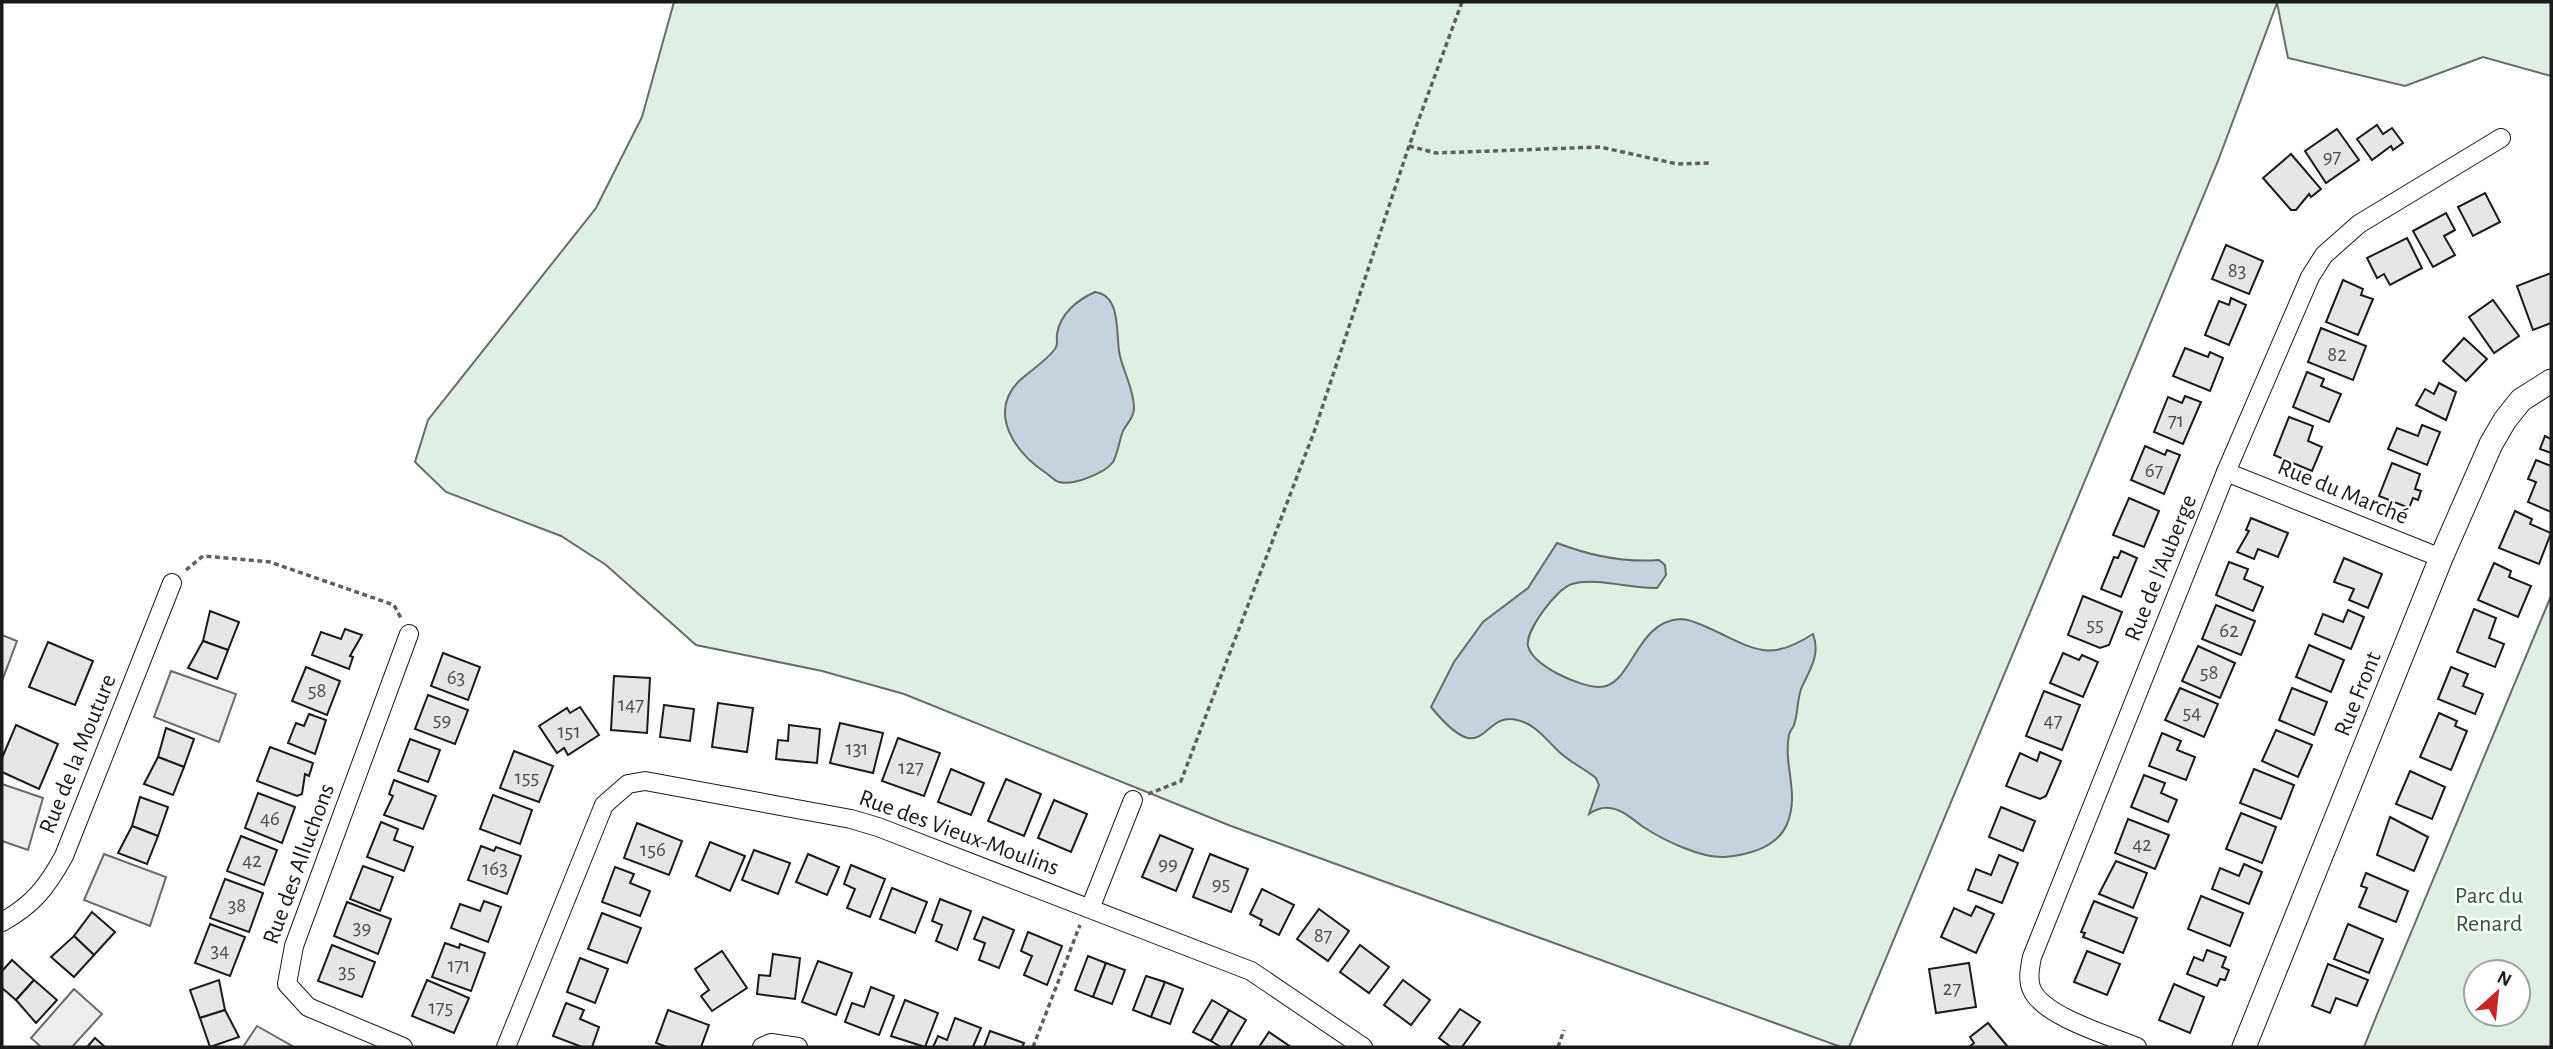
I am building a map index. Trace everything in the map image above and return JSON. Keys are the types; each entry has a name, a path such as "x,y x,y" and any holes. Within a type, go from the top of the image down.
{"street":[{"name":"Rue de l'Auberge","path":"2137,1047 2063,1017 2043,1004 2032,990 2029,973 2032,957 2226,472 2298,301 2324,255 2359,224 2501,138"},
{"name":"Rue Front","path":"2244,1047 2441,558 2505,420 2522,400 2551,381"},
{"name":"Rue du Marché","path":"2226,472 2441,558"},
{"name":"Rue de la Mouture","path":"2,922 27,909 52,879 64,856 172,583"},
{"name":"Rue des Alluchons","path":"403,1047 308,1007 287,984 294,946 408,634"},
{"name":"Rue des Vieux-Moulins","path":"506,1047 604,805 628,784 645,781 851,819 1091,906 1251,971 1363,1047"},
{"path":"1091,906 1133,800"},
{"path":"762,1047 771,1043 798,1047"}],"path":[{"path":"1133,800 1181,782 1314,432 1409,146 1462,2"},
{"path":"1409,146 1436,153 1600,147 1677,164 1712,163"},
{"path":"172,583 203,556 270,562 394,605 408,634"},
{"path":"1033,1047 1080,926 1091,906"},
{"path":"1558,1047 1564,1030"}],"green space":[{"path":"674,2 2551,2 2551,76 2483,57 2405,86 2288,58 2277,3 2218,161 1849,1047 1841,1047 1231,826 904,694 822,671 696,645 606,565 561,536 446,492 415,462 428,420 596,208 642,117"},
{"name":"Parc du Renard","path":"2551,596 2551,1047 2364,1047"}],"shaded area":[{"path":"1095,292 1104,295 1114,309 1120,356 1134,401 1134,412 1109,466 1080,480 1059,482 1035,465 1016,444 1009,432 1006,406 1019,381 1055,349 1059,327 1066,314 1082,299"},
{"path":"1557,543 1607,558 1659,560 1665,565 1666,575 1657,588 1603,582 1572,584 1558,593 1543,611 1528,639 1532,654 1558,674 1581,683 1599,687 1620,677 1643,641 1665,622 1688,620 1762,650 1784,648 1813,634 1815,656 1801,689 1794,725 1789,735 1791,813 1776,839 1760,849 1715,857 1673,843 1614,809 1601,808 1589,814 1599,785 1596,778 1564,756 1531,726 1517,720 1505,720 1473,738 1462,736 1431,707 1454,662 1483,622 1528,588"},
{"path":"2,635 17,641 2,681"},
{"path":"171,671 236,694 219,742 154,717"},
{"path":"2,784 43,798 28,850 2,841"},
{"path":"104,854 166,877 150,926 84,900"},
{"path":"74,989 102,1014 72,1047 41,1047 31,1038"},
{"path":"257,1026 294,1047 243,1047"}],"building":[{"path":"2377,125 2383,134 2392,128 2403,143 2393,150 2391,146 2372,160 2357,139"},
{"path":"2337,129 2359,160 2326,183 2305,151"},
{"path":"2291,154 2321,189 2311,197 2309,194 2296,210 2291,210 2263,178"},
{"path":"2485,193 2500,222 2473,236 2458,207"},
{"path":"2446,213 2455,230 2444,236 2455,255 2433,267 2413,231"},
{"path":"2407,238 2422,268 2390,285 2384,274 2377,278 2367,258"},
{"path":"2226,245 2263,261 2249,294 2212,279"},
{"path":"2551,273 2551,323 2533,330 2517,286"},
{"path":"2343,280 2363,289 2361,295 2373,299 2358,335 2326,322"},
{"path":"2231,298 2246,305 2229,345 2205,335 2219,301 2229,305"},
{"path":"2493,300 2519,336 2494,353 2469,317"},
{"path":"2321,328 2366,346 2353,380 2308,362"},
{"path":"2464,338 2487,359 2466,381 2443,361"},
{"path":"2185,348 2208,357 2210,352 2223,358 2210,391 2173,376"},
{"path":"2307,372 2324,379 2321,386 2341,394 2329,422 2293,407"},
{"path":"2439,383 2456,392 2446,420 2416,405 2425,389 2434,394"},
{"path":"2185,396 2201,402 2183,444 2154,432 2168,397 2182,403"},
{"path":"2289,417 2313,426 2308,441 2322,447 2312,471 2274,455"},
{"path":"2422,425 2440,432 2427,465 2388,449 2397,428 2418,436"},
{"path":"2545,436 2551,439 2551,453 2540,449"},
{"path":"2145,446 2165,455 2167,450 2180,455 2164,494 2131,480"},
{"path":"2536,460 2551,466 2551,512 2528,502 2536,482 2528,479"},
{"path":"2392,463 2420,474 2415,489 2421,491 2418,500 2413,498 2409,508 2379,496"},
{"path":"2129,498 2159,511 2144,547 2113,535"},
{"path":"2515,511 2532,519 2530,524 2551,533 2539,564 2499,548"},
{"path":"2251,518 2288,533 2278,557 2258,549 2254,559 2237,552 2249,531 2246,530"},
{"path":"2121,551 2137,558 2121,597 2101,589 2114,557 2118,558"},
{"path":"2344,558 2382,574 2368,608 2349,600 2354,589 2334,582"},
{"path":"2229,562 2248,569 2244,579 2263,587 2253,611 2216,595"},
{"path":"2494,563 2511,571 2509,577 2531,586 2518,617 2478,600"},
{"path":"2083,596 2122,612 2109,645 2100,648 2068,635"},
{"path":"2216,605 2255,621 2241,655 2202,639"},
{"path":"2474,609 2496,618 2489,638 2504,644 2495,667 2457,652"},
{"path":"2348,610 2364,617 2351,649 2315,634 2323,614 2343,622"},
{"path":"210,611 239,622 228,650 203,641"},
{"path":"345,629 362,635 350,656 353,657 349,669 312,655 321,632 341,639"},
{"path":"203,641 228,650 217,679 188,668"},
{"path":"48,642 93,661 75,705 29,687"},
{"path":"2309,645 2344,660 2331,692 2296,677"},
{"path":"2198,646 2235,663 2220,698 2182,681"},
{"path":"443,653 480,667 468,700 431,686"},
{"path":"2063,653 2079,660 2082,655 2098,662 2083,697 2050,683"},
{"path":"306,667 340,681 327,715 292,701"},
{"path":"2451,667 2468,674 2463,686 2483,694 2475,714 2438,699"},
{"path":"614,676 650,678 647,733 611,730"},
{"path":"2180,688 2218,704 2204,737 2165,720"},
{"path":"2292,688 2327,702 2314,735 2279,720"},
{"path":"2044,691 2080,705 2062,750 2026,736"},
{"path":"428,695 468,710 455,744 415,729"},
{"path":"718,703 753,708 747,752 712,747"},
{"path":"664,705 694,709 690,741 660,737"},
{"path":"580,707 599,735 568,755 564,748 557,753 539,726 567,708 570,713"},
{"path":"2439,713 2457,721 2455,726 2467,731 2451,770 2420,757"},
{"path":"309,714 326,720 315,754 288,743 296,723 304,726"},
{"path":"840,723 883,733 873,773 830,763"},
{"path":"16,725 58,744 39,789 2,772 2,758"},
{"path":"789,725 820,729 817,763 776,759 778,740 788,741"},
{"path":"166,728 194,739 184,767 158,757"},
{"path":"2276,730 2312,745 2298,777 2262,761"},
{"path":"2162,733 2181,741 2177,750 2195,757 2186,780 2149,766"},
{"path":"898,738 940,753 924,796 882,781"},
{"path":"410,739 440,750 428,782 398,771"},
{"path":"270,747 313,763 309,776 305,774 302,794 297,796 257,781"},
{"path":"514,751 553,766 539,802 500,788"},
{"path":"2040,752 2061,761 2046,796 2040,799 2006,786 2020,753 2037,761"},
{"path":"158,757 184,767 173,795 144,784"},
{"path":"951,769 984,783 971,815 938,802"},
{"path":"2254,769 2294,785 2281,819 2240,803"},
{"path":"2410,771 2445,787 2432,819 2396,804"},
{"path":"2144,775 2165,783 2161,793 2177,800 2168,822 2131,807"},
{"path":"1006,779 1041,794 1024,836 988,821"},
{"path":"394,780 436,796 423,829 384,815 393,796 389,794"},
{"path":"258,793 295,807 282,843 245,828"},
{"path":"493,795 532,810 520,844 480,829"},
{"path":"140,797 168,807 158,836 132,826"},
{"path":"1054,800 1087,814 1071,852 1038,838"},
{"path":"2001,807 2035,821 2023,851 1989,837"},
{"path":"2241,813 2276,827 2262,863 2226,849"},
{"path":"2390,817 2428,837 2414,871 2377,855"},
{"path":"2128,819 2169,835 2155,869 2115,853"},
{"path":"381,822 398,829 394,840 413,847 404,871 367,857"},
{"path":"637,823 682,841 669,875 624,858"},
{"path":"132,826 158,836 147,864 118,853"},
{"path":"1160,835 1193,849 1176,891 1142,877"},
{"path":"241,836 277,850 264,885 227,871"},
{"path":"710,842 745,856 730,891 696,876"},
{"path":"481,846 494,851 496,847 521,856 507,894 468,880"},
{"path":"754,850 790,863 778,894 742,880"},
{"path":"808,854 839,867 827,895 796,882"},
{"path":"1210,854 1248,869 1231,912 1193,897"},
{"path":"1999,855 2018,863 2002,903 1968,890 1976,869 1991,875"},
{"path":"2116,861 2147,873 2133,908 2099,894"},
{"path":"2244,864 2262,872 2249,904 2212,889 2220,868 2239,876"},
{"path":"851,865 885,879 870,917 847,908 855,889 844,884"},
{"path":"363,866 393,877 380,911 350,899"},
{"path":"615,867 634,874 630,883 650,891 640,916 602,902"},
{"path":"2366,873 2408,891 2396,922 2359,907 2367,888 2361,886"},
{"path":"225,879 263,893 249,932 210,918"},
{"path":"892,888 927,902 915,933 880,919"},
{"path":"1262,889 1294,905 1279,935 1260,925 1262,920 1250,914"},
{"path":"2201,896 2243,913 2230,946 2188,929"},
{"path":"940,899 971,911 957,950 936,941 942,925 932,921"},
{"path":"484,901 501,907 488,942 451,928 460,904 480,911"},
{"path":"2094,901 2137,918 2123,953 2083,937 2085,933 2081,932"},
{"path":"347,902 391,919 378,954 334,936"},
{"path":"1976,906 1994,914 1976,953 1941,937 1954,908 1971,916"},
{"path":"1319,909 1349,931 1328,961 1297,939"},
{"path":"92,912 115,932 94,955 74,936"},
{"path":"602,913 641,928 627,963 588,949"},
{"path":"983,917 1014,930 999,968 979,960 985,943 974,939"},
{"path":"210,924 245,937 230,976 195,963"},
{"path":"2348,924 2383,939 2369,973 2334,959"},
{"path":"1028,932 1062,946 1047,985 1024,975 1032,956 1021,951"},
{"path":"74,936 94,955 74,977 51,957"},
{"path":"445,943 459,948 460,944 485,953 471,991 432,977"},
{"path":"332,945 375,962 362,997 318,981"},
{"path":"1360,945 1389,967 1369,993 1340,972"},
{"path":"2207,950 2226,957 2222,967 2229,970 2225,980 2220,979 2217,986 2187,974 2194,957 2203,961"},
{"path":"722,951 747,988 712,1011 701,996 709,990 695,969"},
{"path":"2087,951 2120,964 2107,995 2074,982"},
{"path":"773,954 800,958 795,999 757,994 759,975 770,976"},
{"path":"1088,956 1106,963 1093,997 1075,990"},
{"path":"580,958 608,969 595,1003 567,992"},
{"path":"12,960 34,980 16,1000 2,988 2,971"},
{"path":"818,961 852,973 836,1015 802,1002"},
{"path":"1106,963 1125,970 1112,1004 1093,997"},
{"path":"1969,963 1976,1007 1936,1013 1929,969"},
{"path":"2328,964 2368,980 2357,1006 2336,998 2330,1013 2312,1006"},
{"path":"1146,976 1165,982 1151,1017 1133,1010"},
{"path":"34,980 57,1000 36,1023 16,1000"},
{"path":"219,980 225,1010 200,1018 190,990"},
{"path":"427,980 469,998 454,1033 412,1016"},
{"path":"1403,980 1430,1000 1411,1025 1384,1005"},
{"path":"1165,982 1183,989 1170,1024 1151,1017"},
{"path":"2174,984 2204,997 2190,1033 2159,1020"},
{"path":"871,987 894,996 879,1035 845,1022 852,1003 864,1007"},
{"path":"905,1000 938,1013 925,1047 891,1036"},
{"path":"1212,1000 1229,1010 1211,1041 1193,1032"},
{"path":"566,1003 584,1010 580,1019 599,1027 592,1047 582,1047 553,1036"},
{"path":"1460,1009 1480,1022 1462,1047 1451,1047 1439,1038"},
{"path":"225,1010 239,1037 210,1047 200,1018"},
{"path":"668,1010 709,1025 701,1047 667,1047 656,1043"},
{"path":"1229,1010 1246,1020 1230,1047 1221,1047 1211,1041"},
{"path":"955,1018 981,1028 973,1047 933,1047 938,1036 947,1040"},
{"path":"1988,1023 2008,1047 1969,1047 1974,1043 1970,1037"},
{"path":"990,1031 1024,1043 1022,1047 984,1047"},
{"path":"1269,1032 1291,1047 1259,1047"},
{"path":"95,1038 105,1047 87,1047"}]}
